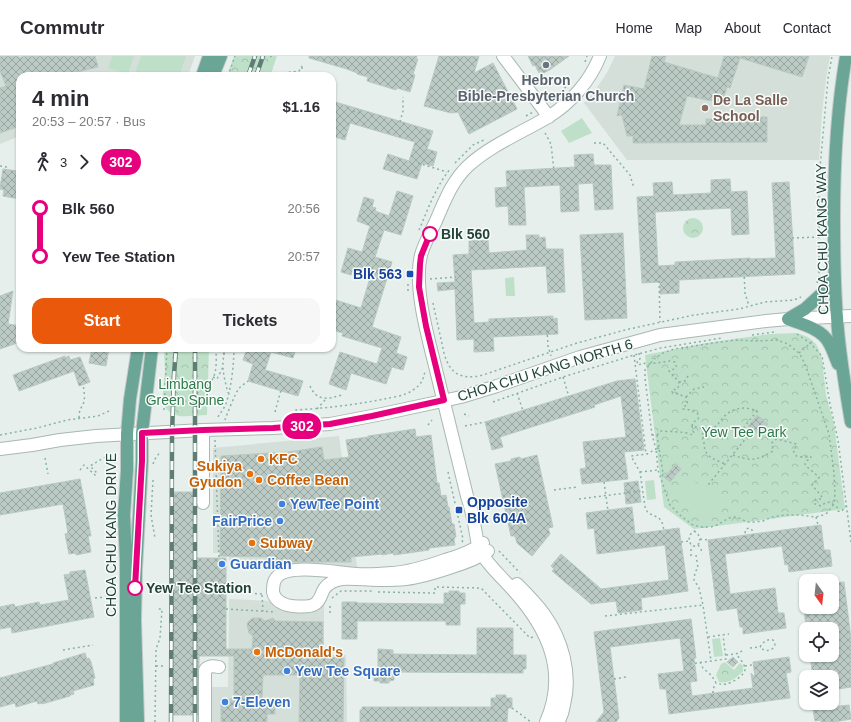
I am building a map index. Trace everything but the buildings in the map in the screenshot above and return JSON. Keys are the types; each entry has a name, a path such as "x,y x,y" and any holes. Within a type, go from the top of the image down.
{"main road":[{"path":"203,72 209,56"},
{"path":"215,72 221,56"},
{"name":"CHOA CHU KANG WAY","path":"846,56 839,106 834,172 835,272 837,317 843,376 851,422"},
{"path":"788,319 805,309 828,288 835,272"},
{"path":"788,319 807,326 821,333 825,337 829,342 843,376"},
{"name":"CHOA CHU KANG DRIVE","path":"126,722 126,563 124,515 127,470 127,434 130,399 137,352"},
{"name":"CHOA CHU KANG DRIVE","path":"138,722 135,614 136,569 142,461 142,433 152,352"}],"street":[{"path":"503,56 546,112"},
{"path":"546,722 552,707 556,687 555,666 543,631 529,608 487,562 426,326 419,287 420,264 421,256 426,243 448,192 454,182 467,167 484,153 546,112 562,107 581,88 596,66 600,56"},
{"name":"CHOA CHU KANG NORTH 6","path":"0,449 96,436 281,428 330,424 461,397 588,355 660,336 738,324 788,319 851,316"},
{"path":"203,503 214,430"},
{"path":"484,547 469,562 421,576 405,579 341,579 331,583 324,589 320,599 314,604 300,606 283,604 278,600 274,593 274,583 277,577 283,572 293,570 334,571 357,574 409,571 484,547"},
{"path":"484,547 540,608 552,626 560,644 568,682 562,717 558,722"},
{"path":"205,722 205,670 210,666 219,666"}],"path":[{"path":"229,72 235,56"},
{"path":"582,67 587,56"},
{"path":"814,288 819,276 819,178 828,79 832,56"},
{"path":"291,72 299,71 302,66 302,72"},
{"path":"521,118 546,112 548,103 572,82"},
{"path":"400,122 403,111 403,97"},
{"path":"353,111 364,115"},
{"path":"545,133 551,144 554,171"},
{"path":"416,235 434,194 447,172 473,146 486,139"},
{"path":"594,143 603,143 630,175 634,188"},
{"path":"418,163 447,172"},
{"path":"0,166 7,167"},
{"path":"792,238 819,237"},
{"path":"744,272 745,293 749,306"},
{"path":"430,274 431,285"},
{"path":"659,276 660,322"},
{"path":"430,279 456,277"},
{"path":"408,284 409,297"},
{"path":"433,303 446,361 453,371 458,374 476,377 577,343 629,329 765,302 794,300 804,296"},
{"path":"547,330 548,346 554,366"},
{"path":"747,335 778,331"},
{"path":"795,333 810,343 822,356 838,440 851,542"},
{"path":"493,402 563,377 639,353 723,338"},
{"path":"738,340 777,340 788,344 799,353 806,367 829,434 835,486 834,504 823,515 816,517 785,515 772,517 763,521 747,522 734,517 711,527 693,525 670,505 658,470 644,378 649,364 663,353 674,349 738,340"},
{"path":"799,353 810,343"},
{"path":"164,410 167,352"},
{"path":"188,388 197,393 210,383 214,377 216,352"},
{"path":"225,352 223,367 228,394"},
{"path":"218,417 225,406 228,394 234,352"},
{"path":"639,353 640,359 638,361 638,365 642,363 649,364 675,362 675,369 669,371 679,382"},
{"path":"634,355 646,454"},
{"path":"214,377 218,379 223,367"},
{"path":"296,410 339,407 401,396 412,391 422,382 425,370"},
{"path":"679,382 685,381 688,376"},
{"path":"563,377 569,396"},
{"path":"219,558 214,430 226,415 237,390 248,381"},
{"path":"679,382 679,386 676,390 673,389 672,392 686,397"},
{"path":"79,418 79,412 84,398 83,384"},
{"path":"310,386 313,393 318,397 326,398 342,396"},
{"path":"686,397 694,389 704,387"},
{"path":"275,412 281,390"},
{"path":"517,393 523,411"},
{"path":"652,435 657,435 661,431 687,432 693,434 693,422 698,420 699,416 696,412 683,409 683,407 687,405 686,397"},
{"path":"317,409 326,398"},
{"path":"692,426 706,429 717,426 727,413 736,409 750,408 757,411 744,427 751,432 708,486"},
{"path":"0,435 37,428 67,420 98,416 109,411"},
{"path":"464,414 469,416"},
{"path":"428,425 432,420"},
{"path":"465,426 485,422"},
{"path":"706,429 701,436 704,442 703,447 705,452 709,457 725,464"},
{"path":"657,435 663,473 662,481"},
{"path":"733,455 744,459 758,458 773,450 772,443 777,439 796,444 796,447 793,450 795,455 798,457 811,457 805,464 819,477 818,480 812,485 822,499 816,499 814,502 815,504 821,506 830,502 838,508 838,511 841,512 846,505"},
{"path":"659,448 646,454 631,456 640,472 645,507 648,513 659,518 662,522 664,530"},
{"path":"153,464 160,452"},
{"path":"80,470 84,465 95,475 97,473 90,466 107,456"},
{"path":"45,458 48,474"},
{"path":"640,472 658,470"},
{"path":"448,472 463,538 461,547 464,554"},
{"path":"153,479 151,515 154,538"},
{"path":"604,482 608,511"},
{"path":"554,490 578,487"},
{"path":"579,499 642,491"},
{"path":"816,517 818,525"},
{"path":"746,538 746,529 749,528 752,530 754,537"},
{"path":"691,556 692,546 689,541 689,536 690,533 694,531 699,535 700,543 698,545"},
{"path":"700,539 708,540"},
{"path":"681,542 689,541"},
{"path":"692,546 698,545"},
{"path":"698,545 702,554"},
{"path":"484,547 520,574"},
{"path":"696,555 698,568 695,572 694,580 699,588 703,605 711,661"},
{"path":"330,613 330,600 341,590 435,593 435,587 481,588 530,638 535,636"},
{"path":"230,592 262,594 274,593"},
{"path":"95,598 108,597"},
{"path":"605,616 703,605"},
{"path":"155,722 156,649 160,638 162,609 157,609"},
{"path":"226,609 278,612"},
{"path":"708,637 730,634"},
{"path":"690,664 726,659 723,635"},
{"path":"750,648 760,646 765,641 773,640 775,642 775,645 770,650 764,650 760,646"},
{"path":"63,650 93,645"},
{"path":"726,655 740,653 744,649"},
{"path":"716,683 731,683 745,671 745,666 736,654"},
{"path":"700,662 703,668 712,676 716,683"},
{"path":"745,666 752,665"},
{"path":"156,666 165,666"},
{"path":"614,679 626,677"},
{"path":"713,693 716,683"},
{"path":"512,708 531,722"}],"shaded area":[{"path":"0,56 195,56 189,72 16,72 16,138 0,144"},
{"name":"De La Salle School","path":"615,56 830,56 822,113 819,160 627,160 584,103 592,95 608,71"},
{"name":"YewTee Point","path":"339,436 357,567 229,566 229,553 213,553 213,448"},
{"name":"Yew Tee Square","path":"229,599 272,601 317,609 324,604 324,655 346,655 347,722 212,722 212,687 228,687"}],"green space":[{"path":"112,56 134,56 129,72 121,72 108,68"},
{"path":"141,56 186,56 180,72 135,72"},
{"path":"234,56 277,56 271,72 228,72"},
{"path":"582,118 592,133 569,143 561,131"},
{"path":"693,218 700,221 703,228 700,235 693,238 686,235 683,228 686,221"},
{"path":"514,277 515,296 506,296 505,278"},
{"name":"Yew Tee Park","path":"797,333 808,337 816,344 822,359 826,395 834,424 845,509 694,529 664,507 645,355 706,343 770,334"},
{"name":"Limbang Green Spine","path":"164,352 209,352 207,415 179,416 167,409 163,399 165,373"},
{"path":"689,477 720,501 707,517 676,493"},
{"path":"654,480 656,499 647,500 645,481"},
{"path":"720,638 723,656 714,657 712,639"},
{"path":"725,662 734,670 740,663 743,666 743,671 732,680 719,682 716,675 721,664"}],"railway":[{"path":"249,72 255,56"},
{"path":"257,72 263,56"},
{"path":"171,722 172,435 176,352"},
{"path":"195,352 195,722"}],"bus line":[{"name":"302","path":"135,588 142,461 142,433 288,428 330,424 444,400 426,326 419,287 421,256 430,234"}],"place":[{"name":"Hebron Bible-Presbyterian Church","path":"546,65"},
{"name":"De La Salle School","path":"705,108"},
{"name":"Blk 560","path":"430,234"},
{"name":"Blk 563","path":"410,274"},
{"name":"KFC","path":"261,459"},
{"name":"Sukiya Gyudon","path":"250,474"},
{"name":"Coffee Bean","path":"259,480"},
{"name":"YewTee Point","path":"282,504"},
{"name":"Opposite Blk 604A","path":"459,510"},
{"name":"FairPrice","path":"280,521"},
{"name":"Subway","path":"252,543"},
{"name":"Guardian","path":"222,564"},
{"name":"Yew Tee Station","path":"135,588"},
{"name":"McDonald's","path":"257,652"},
{"name":"Yew Tee Square","path":"287,671"},
{"name":"7-Eleven","path":"225,702"}]}
